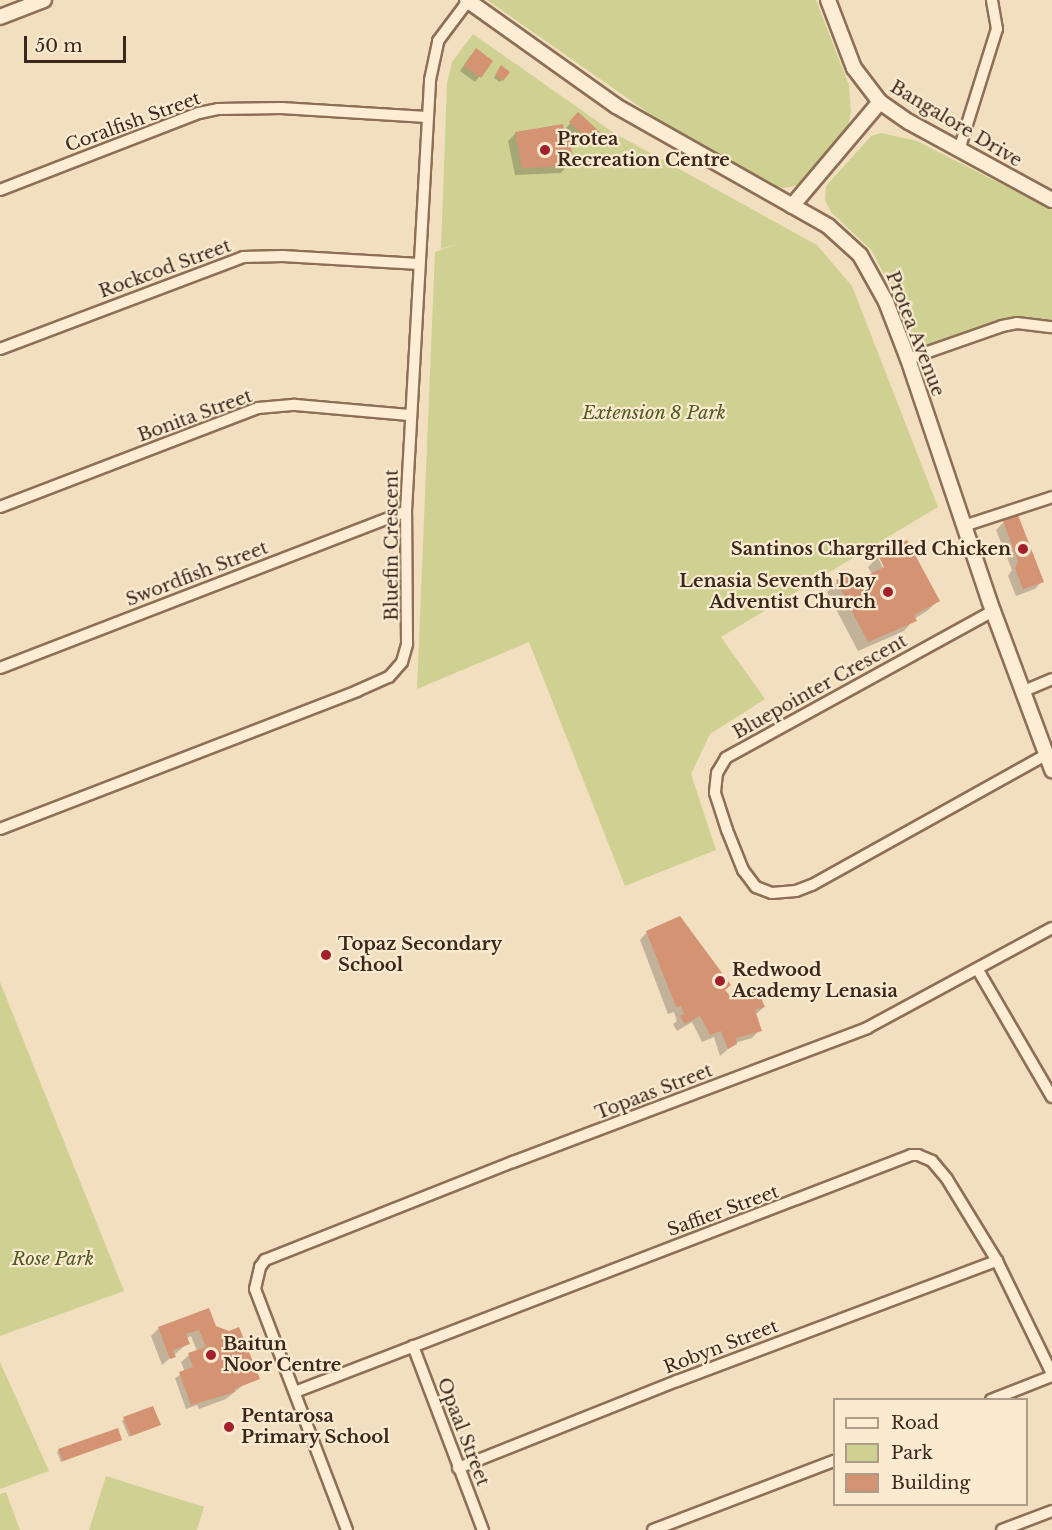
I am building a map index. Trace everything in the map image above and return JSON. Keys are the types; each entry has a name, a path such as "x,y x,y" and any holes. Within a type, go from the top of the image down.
{"street":[{"path":"0,17 44,0"},
{"name":"Bangalore Drive","path":"828,0 854,68 880,102 959,150 1052,200"},
{"path":"959,150 997,29 992,0"},
{"name":"Bluefin Crescent","path":"0,829 389,677 402,662 407,645 405,511 426,117 431,67 438,41 467,1"},
{"name":"Protea Avenue","path":"467,1 644,124 828,226 860,255 886,302 908,359 993,611 1052,770"},
{"path":"792,206 880,102"},
{"name":"Coralfish Street","path":"0,190 199,113 218,109 282,108 426,117"},
{"name":"Rockcod Street","path":"0,349 243,257 283,256 419,264"},
{"path":"908,359 1002,326 1017,323 1052,327"},
{"name":"Bonita Street","path":"0,507 258,408 295,405 410,415"},
{"path":"964,526 1052,497"},
{"name":"Swordfish Street","path":"0,668 405,511"},
{"name":"Bluepointer Crescent","path":"993,611 726,758 717,773 715,793 727,830 743,870 756,887 772,893 796,891 812,885 1046,755"},
{"path":"1024,691 1052,678"},
{"name":"Topaas Street","path":"295,1392 255,1289 260,1267 265,1260 867,1029 1052,928"},
{"path":"978,970 1052,1097"},
{"name":"Saffier Street","path":"295,1392 911,1155 924,1156 941,1169 997,1261 1052,1375"},
{"name":"Robyn Street","path":"458,1468 997,1261"},
{"name":"Opaal Street","path":"413,1346 483,1530"},
{"path":"996,1398 1052,1375"},
{"path":"295,1392 347,1530"},
{"path":"653,1530 833,1461"},
{"path":"1002,1530 1052,1511"}],"green space":[{"path":"487,0 816,0 849,85 851,112 848,126 796,186 784,188 769,186 663,123"},
{"name":"Extension 8 Park","path":"473,34 614,133 817,245 852,286 938,507 721,637 765,699 710,734 691,774 716,850 625,886 529,642 417,689 435,252 463,242 441,249 447,83 452,62"},
{"path":"881,133 917,141 1052,210 1052,320 1022,316 1010,317 923,346 912,341 906,333 895,296 872,251 831,212 825,200 826,186 871,136"},
{"name":"Rose Park","path":"0,982 124,1291 0,1336"},
{"path":"0,1362 49,1471 0,1489"},
{"path":"106,1476 204,1507 197,1530 89,1530"},
{"path":"6,1492 20,1530 0,1530 0,1494"}],"building":[{"path":"476,48 493,61 481,78 464,66"},
{"path":"501,65 510,72 503,81 495,75"},
{"path":"578,112 600,132 591,142 569,122"},
{"name":"Protea Recreation Centre","path":"563,124 565,136 570,141 573,158 569,159 570,166 522,168 515,132"},
{"path":"1018,515 1044,582 1023,589 1015,568 1018,561 1003,521"},
{"name":"Lenasia Seventh Day Adventist Church","path":"907,540 940,601 914,615 917,621 868,642 836,580 850,573 855,582 884,567 878,555"},
{"path":"680,916 731,985 725,990 732,998 756,986 765,1007 755,1010 762,1031 736,1038 737,1044 728,1049 721,1031 710,1035 700,1016 685,1024 680,1016 684,1014 681,1006 676,1007 646,931"},
{"name":"Baitun Noor Centre","path":"209,1308 216,1326 229,1331 239,1327 260,1379 234,1389 235,1392 191,1405 179,1372 193,1367 188,1353 206,1347 199,1330 186,1334 190,1344 173,1350 176,1357 170,1359 158,1327"},
{"path":"153,1406 161,1425 131,1436 123,1417"},
{"path":"118,1428 122,1440 63,1461 58,1449"}],"place":[{"name":"Protea Recreation Centre","path":"545,150"},
{"name":"Santinos Chargrilled Chicken","path":"1023,549"},
{"name":"Lenasia Seventh Day Adventist Church","path":"888,592"},
{"name":"Topaz Secondary School","path":"326,955"},
{"name":"Redwood Academy Lenasia","path":"720,981"},
{"name":"Baitun Noor Centre","path":"211,1355"},
{"name":"Pentarosa Primary School","path":"229,1427"}]}
